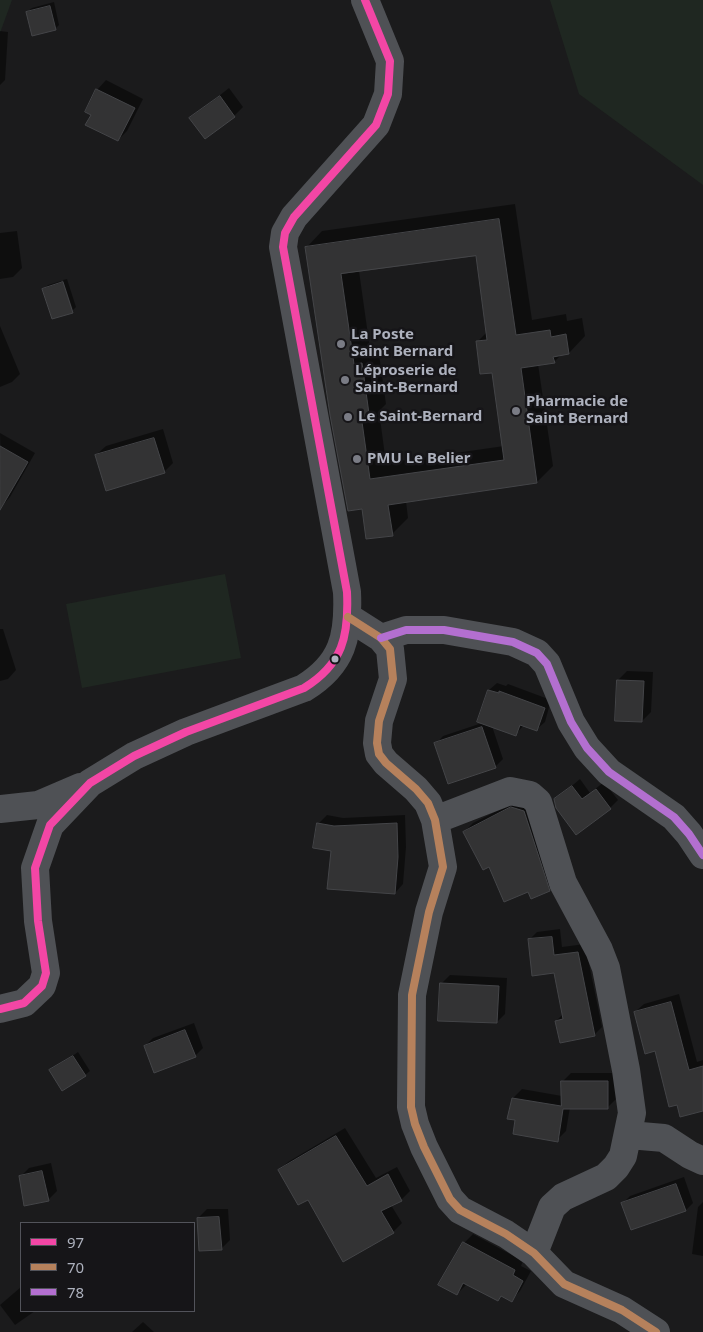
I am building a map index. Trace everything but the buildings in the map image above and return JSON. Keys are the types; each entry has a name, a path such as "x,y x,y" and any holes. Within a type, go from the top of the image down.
{"street":[{"path":"0,810 38,805 90,783 134,756 186,732 304,688 322,677 334,663 344,641 348,618 347,592 283,247 285,233 294,217 376,125 388,94 390,61 365,0"},
{"path":"348,618 381,638 390,649 394,670 393,679 380,721 377,743 380,754 386,763 416,789 428,803 435,820 443,867 428,912 412,996 411,1106 415,1124 424,1148 450,1199 460,1210 506,1234 534,1253 564,1284 622,1310 656,1332"},
{"path":"381,638 406,630 444,630 513,642 537,653 547,664 571,722 587,748 609,772 674,817 703,854"},
{"path":"0,1010 24,1003 42,986 46,973 38,921 35,868 50,825 90,783"},
{"path":"435,820 510,791 530,795 538,802 563,883 599,950 606,968 632,1113 629,1135 623,1156 606,1177 563,1197 552,1207 534,1253"},
{"path":"629,1135 664,1138 703,1161"}],"shaded area":[{"path":"0,0 12,0 0,33"},
{"path":"550,0 703,0 703,185 579,94"},
{"path":"225,574 241,658 82,688 66,604"}],"transit line":[{"name":"97","path":"0,1009 24,1003 42,986 46,973 38,921 35,868 50,825 90,783 134,756 186,732 304,688 327,669 341,648 347,622 347,592 283,247 285,233 294,217 376,125 388,94 390,61 365,0"},
{"name":"70","path":"348,617 381,638 390,649 393,679 379,721 377,743 379,754 428,803 435,820 443,867 429,912 412,995 411,1107 424,1147 450,1199 460,1210 506,1234 534,1253 564,1284 622,1310 656,1332"},
{"name":"78","path":"381,638 406,630 444,630 513,642 537,653 547,664 571,722 587,748 609,772 674,817 689,834 703,855"}],"place":[{"name":"La Poste Saint Bernard","path":"341,344"},
{"name":"Léproserie de Saint-Bernard","path":"345,380"},
{"name":"Pharmacie de Saint Bernard","path":"516,411"},
{"name":"Le Saint-Bernard","path":"348,417"},
{"name":"PMU Le Belier","path":"357,459"}]}
